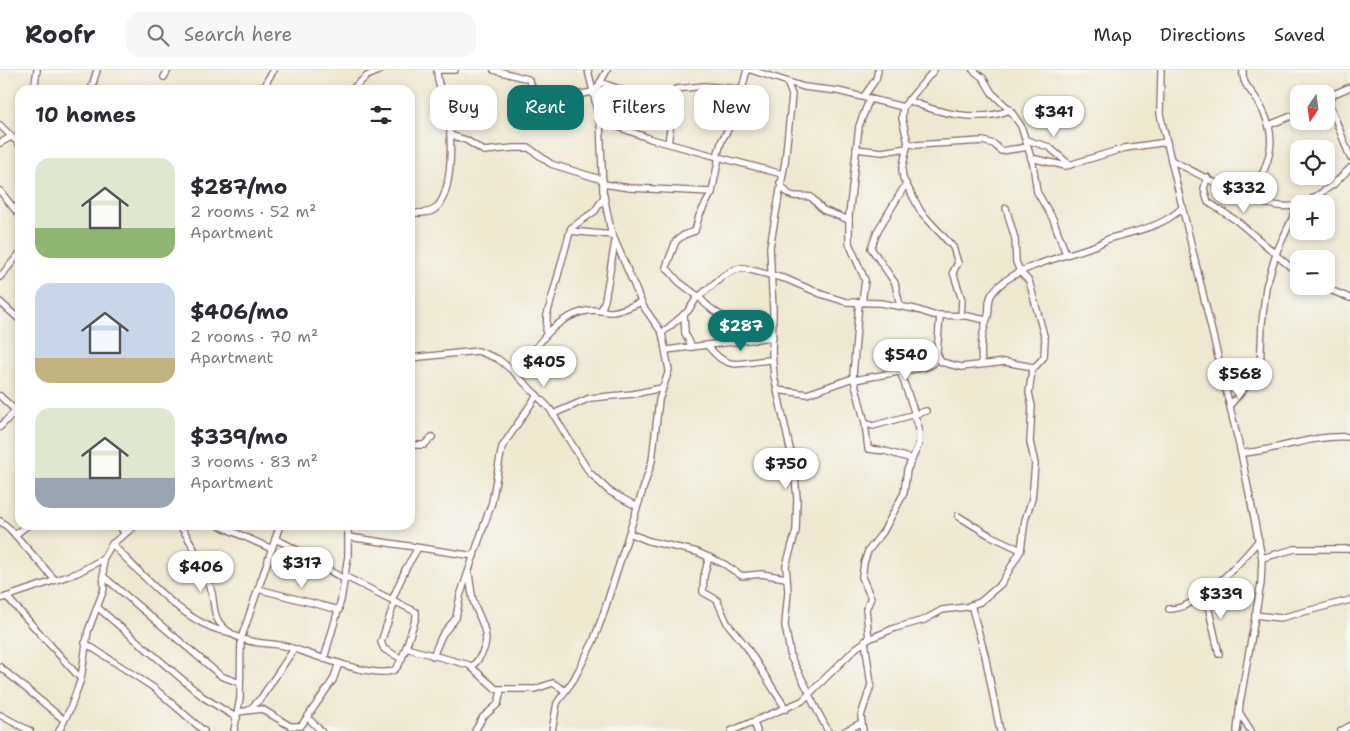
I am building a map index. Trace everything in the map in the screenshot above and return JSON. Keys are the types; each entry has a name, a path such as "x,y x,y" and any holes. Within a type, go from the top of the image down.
{"street":[{"path":"35,85 37,70"},
{"path":"92,85 96,70"},
{"path":"164,77 168,70"},
{"path":"266,85 274,70"},
{"path":"357,85 367,76 381,70"},
{"path":"415,213 429,212 436,209 444,195 450,135 447,109 439,89 438,70 455,70"},
{"path":"494,70 528,79 536,94 540,97 594,93 588,70"},
{"path":"598,85 607,70"},
{"path":"741,85 747,70"},
{"path":"751,70 788,82 904,106"},
{"path":"878,70 876,79 867,97 859,126 849,220 849,243 865,280 860,303 853,360 854,379 865,423 868,448 912,460"},
{"path":"934,70 904,106 902,118 908,145 902,170 906,184 921,212 953,247 958,258 953,272 962,300 961,316"},
{"path":"973,70 983,78 994,96 1010,110 1026,140 1037,192 1053,219 1066,254"},
{"path":"1161,70 1160,114 1230,405 1262,558 1261,583 1237,731"},
{"path":"1243,70 1244,84 1261,106 1269,124 1272,151 1252,198"},
{"path":"600,82 608,85"},
{"path":"788,82 792,95 782,174 770,238 772,360 794,467 797,498 796,531 786,566 788,591 785,625 791,658 828,731"},
{"path":"1335,94 1350,87"},
{"path":"908,100 952,114 985,115 1010,110"},
{"path":"1269,124 1290,116"},
{"path":"1335,121 1350,157"},
{"path":"0,126 15,140"},
{"path":"552,731 553,714 564,690 574,679 593,642 629,533 636,506 652,461 662,388 669,370 662,333 641,302 614,238 604,197 600,130"},
{"path":"624,130 782,174"},
{"path":"668,143 670,130"},
{"path":"728,130 722,140 712,192 699,216 695,232 684,235 676,241 672,246 666,267 679,282 699,297 715,314 744,329 754,340"},
{"path":"450,135 466,140 484,151 529,148 552,164 603,182 630,188 712,192"},
{"path":"0,143 11,136"},
{"path":"1026,140 1048,146 1070,165"},
{"path":"856,149 882,152 908,145 984,141 994,144 1001,151 1028,147"},
{"path":"1031,158 1061,166 1070,165 1083,159 1125,148 1167,142"},
{"path":"1171,160 1252,198 1281,208 1290,206"},
{"path":"1318,195 1333,186 1350,168"},
{"path":"1207,177 1204,189 1208,202 1237,221 1290,267"},
{"path":"780,184 787,194 792,197 811,197 822,210 849,220"},
{"path":"900,306 895,283 871,248 878,230 906,184"},
{"path":"0,191 15,210"},
{"path":"546,334 547,315 570,231 574,224 595,211 604,197"},
{"path":"982,364 981,338 992,292 1030,267 1164,222 1183,207"},
{"path":"731,731 802,701 867,640 895,628 924,620 942,610 971,606 991,594 1001,584 1021,550 1025,520 1034,484 1035,464 1030,442 1032,406 1029,393 1033,367 1044,357 1045,340 1029,281 1021,273 1016,262 1015,239 1006,208"},
{"path":"1230,405 1260,371 1266,287 1276,255 1290,223"},
{"path":"570,231 614,238"},
{"path":"600,311 605,300 614,238"},
{"path":"0,277 15,259"},
{"path":"662,333 684,314 699,297 734,270 743,268 800,284 836,300 900,306 940,315 986,320"},
{"path":"1335,292 1350,298"},
{"path":"0,302 15,316"},
{"path":"519,376 546,334 580,313 617,311 641,302"},
{"path":"684,314 685,333 692,347"},
{"path":"777,390 807,394 854,379 926,367 932,364 937,356 940,315"},
{"path":"666,350 773,337"},
{"path":"708,346 719,360 728,364 772,360"},
{"path":"415,357 478,351 498,359 519,376 553,414 589,472 609,491 636,506"},
{"path":"937,356 945,364 961,366 1005,362 1033,367"},
{"path":"862,731 861,716 871,685 866,609 871,598 862,577 864,563 868,551 883,532 901,501 907,470 919,444 918,428 900,371"},
{"path":"553,414 590,398 633,394 662,388"},
{"path":"0,396 15,409"},
{"path":"432,656 442,635 456,618 492,502 502,447 537,396"},
{"path":"0,428 15,411"},
{"path":"865,423 873,426 926,411"},
{"path":"1241,453 1271,450 1297,442 1328,436 1350,437"},
{"path":"415,445 424,445 432,437"},
{"path":"958,516 989,535 1021,550"},
{"path":"0,521 55,580"},
{"path":"15,535 22,530"},
{"path":"122,530 125,534"},
{"path":"0,599 77,573 103,559 112,544 130,530"},
{"path":"183,530 190,541 208,581 218,621 229,632 241,639 294,650 381,673 398,667 416,614 409,608 344,577 313,561 303,552 275,539"},
{"path":"229,530 272,549"},
{"path":"234,731 240,683 241,639 278,530"},
{"path":"324,659 339,610 348,530"},
{"path":"629,533 709,558 742,576 761,574 786,578"},
{"path":"349,537 474,556"},
{"path":"1169,609 1183,607 1205,592 1233,569 1259,540"},
{"path":"112,544 181,610 207,626 229,632"},
{"path":"402,659 384,649 381,642 406,568 418,548"},
{"path":"1262,558 1295,549 1350,549"},
{"path":"709,558 704,576 703,592 717,600 727,623 746,646 786,709"},
{"path":"58,731 81,679 85,643 104,589 103,559"},
{"path":"469,572 474,605 487,633 486,648 472,668"},
{"path":"103,576 221,676 240,683"},
{"path":"258,589 339,610"},
{"path":"1205,592 1219,654"},
{"path":"7,597 81,679"},
{"path":"1255,615 1280,618 1350,600"},
{"path":"971,606 985,655 1000,731"},
{"path":"97,607 203,697 237,715 250,710 266,710 294,728 301,726 334,680 339,663"},
{"path":"85,643 154,688 204,731"},
{"path":"406,648 432,656 459,661 472,668 491,685 501,690 536,689 553,683 564,690"},
{"path":"250,710 294,650"},
{"path":"0,667 64,720"},
{"path":"475,731 483,717 498,704 501,690"},
{"path":"1239,712 1251,731"},
{"path":"0,715 30,731"},
{"path":"308,718 321,731"},
{"path":"754,722 757,731"},
{"path":"845,731 861,723"},
{"path":"1341,731 1350,726"}]}
